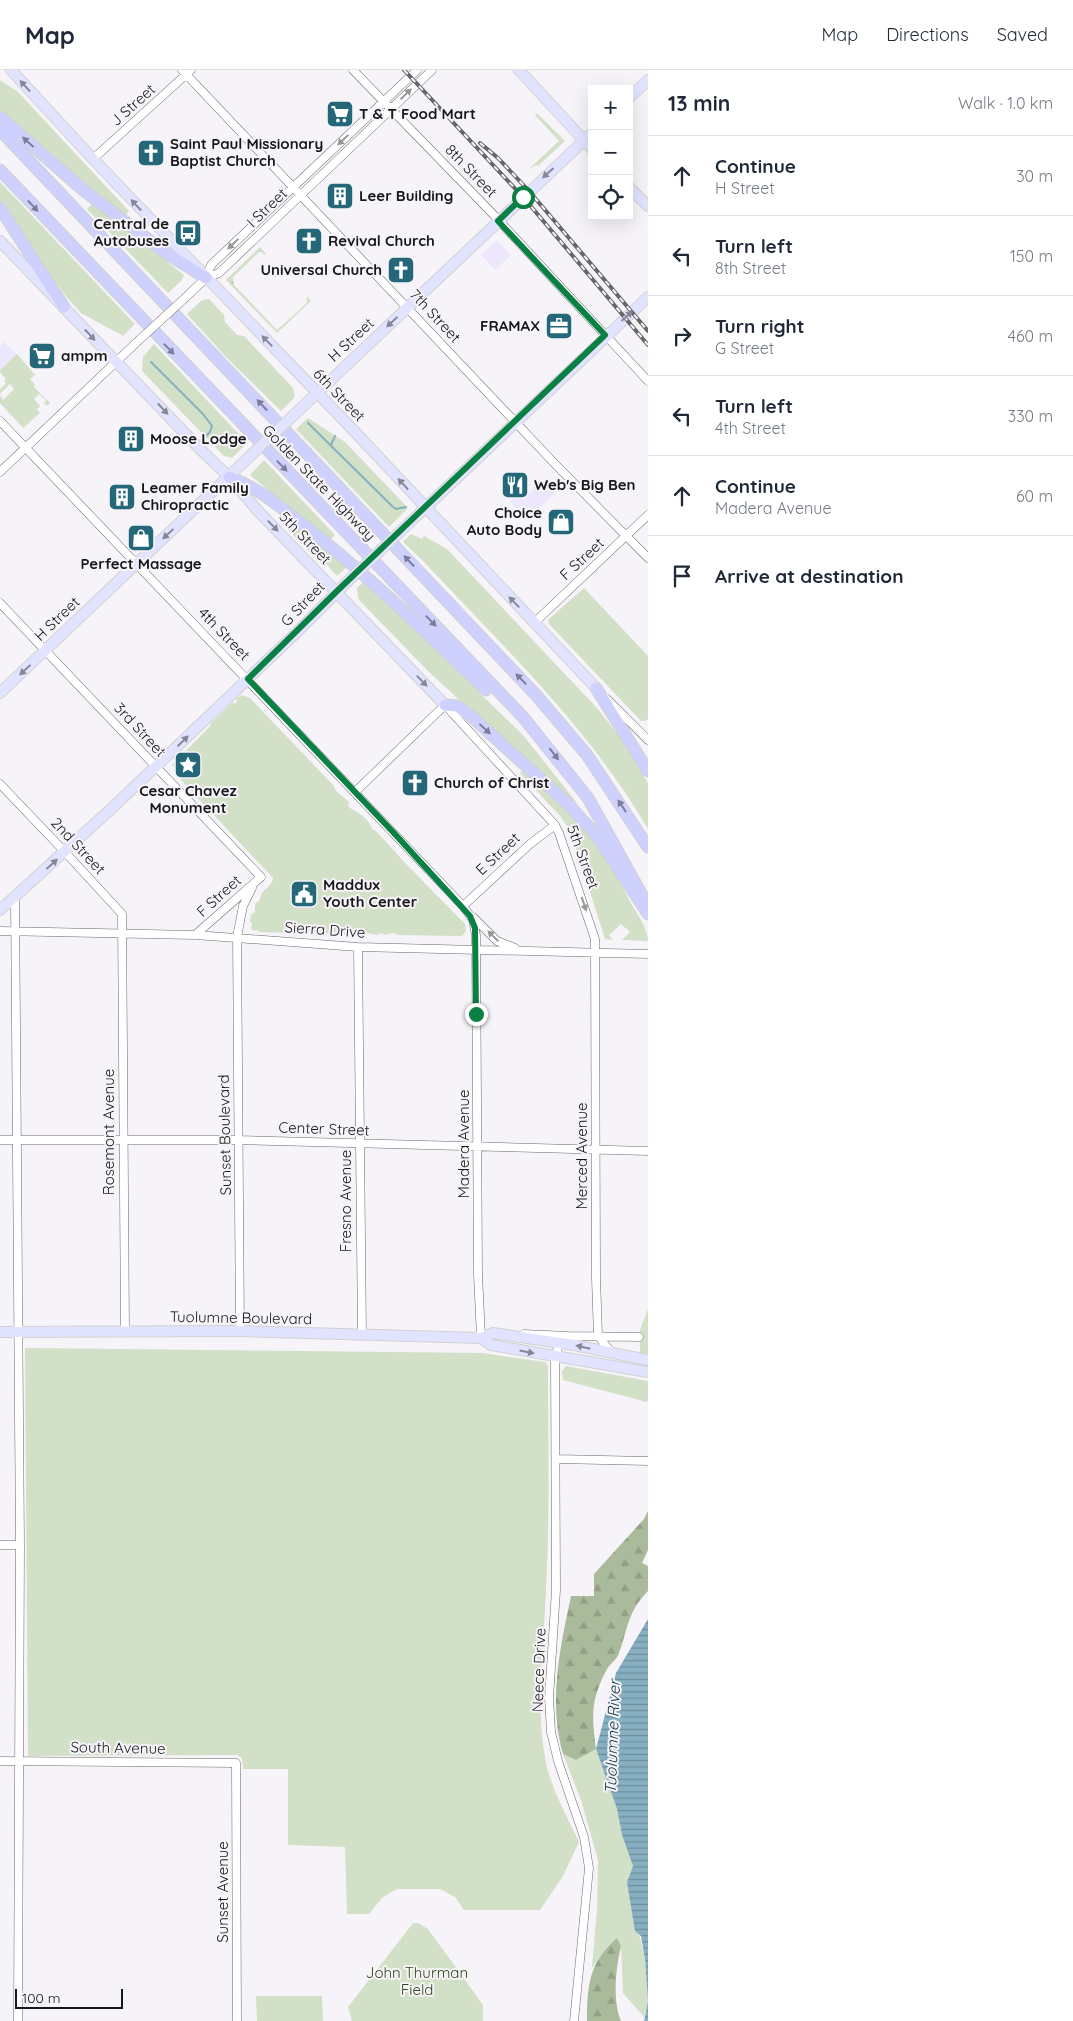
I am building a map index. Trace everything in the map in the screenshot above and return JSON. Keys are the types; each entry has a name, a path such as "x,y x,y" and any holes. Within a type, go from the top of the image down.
{"highway":[{"path":"0,117 82,189 166,253 206,278"},
{"name":"Golden State Highway","path":"0,130 536,695 587,755 648,847"},
{"name":"Golden State Highway","path":"0,170 523,717 588,798 648,906"},
{"path":"0,208 64,307"},
{"path":"229,476 248,484 264,494 347,558 496,698 523,717"},
{"path":"596,688 648,771"},
{"path":"445,705 457,706 470,716 578,815 599,840 648,914"}],"main road":[{"name":"6th Street","path":"11,70 93,159 596,688"},
{"path":"519,70 588,144"},
{"path":"633,94 648,80"},
{"name":"H Street","path":"0,693 588,136"},
{"path":"633,191 648,206"},
{"name":"5th Street","path":"1,245 229,476 258,511 445,705"},
{"name":"G Street","path":"0,910 156,767 605,335 648,297"},
{"name":"Tuolumne Boulevard","path":"0,1332 240,1331 481,1338 493,1333 563,1340 612,1354 648,1360"},
{"name":"Tuolumne Boulevard","path":"481,1338 491,1345 555,1358 648,1372"}],"street":[{"name":"8th Street","path":"353,70 385,101 648,381"},
{"name":"I Street","path":"206,278 210,265 416,70"},
{"name":"I Street","path":"0,472 206,278 218,273 432,70"},
{"name":"J Street","path":"93,159 187,71"},
{"name":"7th Street","path":"187,71 408,308 648,558"},
{"name":"4th Street","path":"0,421 248,679 465,909 498,941 523,951"},
{"name":"F Street","path":"534,623 648,515"},
{"name":"3rd Street","path":"0,602 261,877"},
{"name":"6th Street","path":"596,688 647,736"},
{"path":"355,792 445,705"},
{"name":"5th Street","path":"445,705 555,825 563,842 595,939 595,954"},
{"name":"2nd Street","path":"0,784 122,914 122,934"},
{"name":"E Street","path":"465,909 530,844 555,825"},
{"name":"F Street","path":"195,935 261,877"},
{"path":"237,937 243,906 254,884"},
{"path":"15,896 20,1545 18,2021"},
{"name":"4th Street","path":"465,909 475,928 475,950"},
{"name":"Sierra Drive","path":"0,931 195,935 358,947 644,954"},
{"name":"Rosemont Avenue","path":"122,934 125,1331"},
{"name":"Sunset Boulevard","path":"237,937 240,1331"},
{"name":"Fresno Avenue","path":"358,947 362,1335"},
{"name":"Madera Avenue","path":"475,950 478,1274 481,1338"},
{"name":"Merced Avenue","path":"595,954 598,1336"},
{"name":"Center Street","path":"0,1140 239,1140 648,1151"},
{"path":"598,1336 612,1354"},
{"name":"Tuolumne Boulevard","path":"563,1340 598,1336 639,1337"},
{"name":"Neece Drive","path":"563,1340 555,1358 556,1590 549,1698 551,1732 564,1783 584,1837 589,1868 574,2021"},
{"path":"556,1459 648,1461"},
{"path":"0,1545 20,1545"},
{"name":"South Avenue","path":"0,1761 236,1763"},
{"name":"Sunset Avenue","path":"236,1763 237,2021"}],"shaded area":[{"path":"497,240 511,255 495,270 481,255"},
{"path":"4,342 17,354 0,370 0,346"},
{"path":"553,482 560,488 527,520 510,502 525,488 529,493 533,491 533,484 544,485"}],"green space":[{"path":"0,80 18,92 129,211 125,216 52,159 0,110"},
{"path":"537,113 565,141 538,166 536,165 529,169 559,141 535,115"},
{"path":"0,182 135,324 123,336 81,313 64,294 0,201"},
{"path":"93,203 184,275 182,280 168,293 87,209"},
{"path":"260,247 266,254 264,255 263,252 259,252 233,277 234,285 277,330 307,303 307,297 311,301 277,333 226,280"},
{"path":"209,299 224,315 225,322 237,335 244,336 293,388 295,397 281,411 225,356 187,314 202,300"},
{"path":"154,344 247,443 232,458 224,456 142,371 143,357"},
{"path":"17,354 35,375 30,379 35,385 34,387 50,403 47,406 44,403 46,400 39,394 34,399 40,406 37,409 40,413 23,428 0,403 0,395 3,400 14,389 10,384 0,394 0,389 6,383 4,381 6,379 0,370"},
{"path":"308,418 345,442 408,508 389,527 296,429"},
{"path":"264,460 335,535 329,541 250,475"},
{"path":"287,520 348,566 337,576 320,557 313,556 283,524"},
{"path":"411,534 422,539 424,536 447,549 597,708 619,736 648,783 648,829 625,792 572,722 514,657 403,542"},
{"path":"364,581 523,735 577,803 574,805 429,672 360,601 357,588"},
{"path":"584,588 648,656 648,719 645,721 641,721 549,624 548,620"},
{"path":"241,695 250,698 334,786 336,791 349,802 350,808 366,819 372,829 465,924 466,931 462,936 398,935 393,933 385,935 381,933 377,935 367,933 328,934 301,930 295,930 295,933 260,932 251,929 252,924 250,921 251,915 255,912 255,904 260,900 273,878 179,778 179,773 172,765 212,722 233,702 235,704 236,699"},
{"path":"522,771 569,813 594,841 614,871 642,921 648,941 622,940 630,932 621,924 609,935 613,940 605,939 571,832 560,816 520,773"},
{"path":"648,1309 648,1354 640,1353 640,1330"},
{"path":"25,1348 483,1353 545,1362 548,1366 548,1506 540,1695 542,1736 550,1778 579,1842 563,1876 540,1910 464,1910 455,1897 440,1889 397,1889 383,1897 369,1914 347,1914 345,1847 288,1845 288,1769 243,1769 242,1758 237,1755 28,1756"},
{"path":"566,1366 648,1381 647,1402 563,1380 562,1371"},
{"path":"648,1511 648,1550 642,1563 648,1566 648,1591 641,1598 632,1613 618,1655 607,1669 597,1692 593,1718 596,1749 576,1760 563,1754 556,1715 557,1675 571,1596 594,1596 594,1574 644,1519"},
{"path":"596,1749 617,1809 622,1835 633,1866 627,1882 645,1959 648,2001 644,2017 623,1993 621,1946 617,1938 607,1947 592,1968 597,1909 598,1860 581,1800 563,1754 576,1760"},
{"name":"John Thurman Field","path":"413,1923 418,1923 428,1929 483,2005 483,2021 352,2021 348,2007"},
{"path":"617,1938 621,1946 616,1973 616,2003 621,2021 587,2021 589,1986 595,1966 600,1956"},
{"path":"256,1996 322,1996 323,2021 257,2021"}],"water":[{"name":"Tuolumne River","path":"648,1619 648,2001 645,1959 641,1936 635,1931 627,1882 633,1866 622,1835 617,1809 596,1749 616,1673"},
{"path":"648,2001 648,2021 644,2021"}],"waterway":[{"path":"151,362 203,414 212,426 210,432 205,437"},
{"path":"308,423 393,507 396,509 406,507"},
{"path":"331,445 335,436"}],"railway":[{"path":"404,70 523,197 648,345"},
{"path":"480,143 498,158 529,191 648,331"}],"place":[{"name":"T & T Food Mart","path":"340,114"},
{"name":"Saint Paul Missionary Baptist Church","path":"151,153"},
{"name":"Leer Building","path":"340,196"},
{"name":"Central de Autobuses","path":"188,233"},
{"name":"Revival Church","path":"309,241"},
{"name":"Universal Church","path":"401,270"},
{"name":"FRAMAX","path":"559,326"},
{"name":"ampm","path":"42,356"},
{"name":"Moose Lodge","path":"131,439"},
{"name":"Web's Big Ben","path":"515,485"},
{"name":"Leamer Family Chiropractic","path":"122,497"},
{"name":"Choice Auto Body","path":"561,522"},
{"name":"Perfect Massage","path":"141,538"},
{"name":"Cesar Chavez Monument","path":"188,765"},
{"name":"Church of Christ","path":"415,783"},
{"name":"Maddux Youth Center","path":"304,894"}],"route":[{"path":"476,1014 475,928 470,916 463,906 248,679 336,592 605,335 498,221 523,197"}]}
